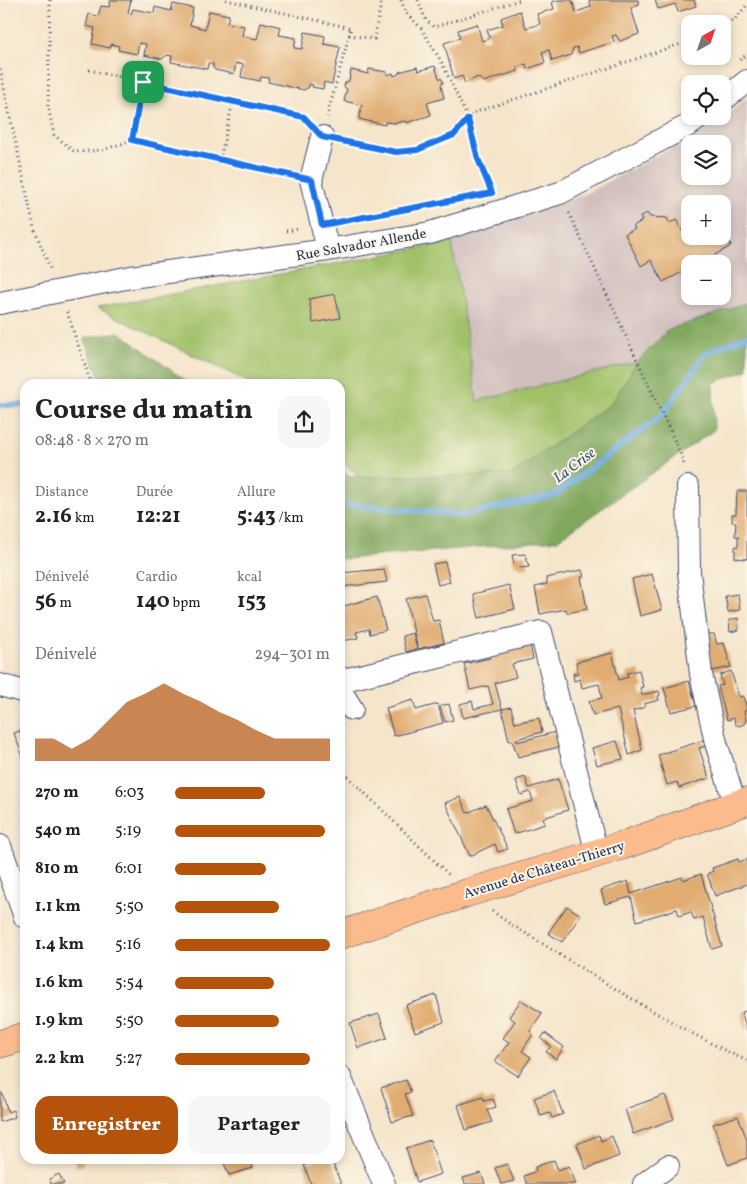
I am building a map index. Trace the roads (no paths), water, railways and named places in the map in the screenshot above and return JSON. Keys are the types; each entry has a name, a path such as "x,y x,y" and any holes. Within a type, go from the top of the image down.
{"main road":[{"name":"Avenue de Château-Thierry","path":"345,932 467,893 598,854 741,804"},
{"path":"0,1044 20,1038"}],"street":[{"path":"731,94 747,81"},
{"name":"Rue Salvador Allende","path":"0,303 131,277 328,250 430,233 560,193 688,125"},
{"path":"322,137 312,180 328,250"},
{"path":"688,487 689,572 701,674 716,743 741,804"},
{"path":"345,680 541,632 598,854"},
{"path":"0,685 20,691"},
{"path":"345,698 352,709"},
{"path":"0,846 20,903"},
{"path":"345,1089 384,1184"},
{"path":"644,1184 668,1166"}],"waterway":[{"name":"La Crise","path":"345,504 464,515 555,495 661,416 706,353 747,336"},
{"name":"La Crise","path":"0,405 20,405"}]}
